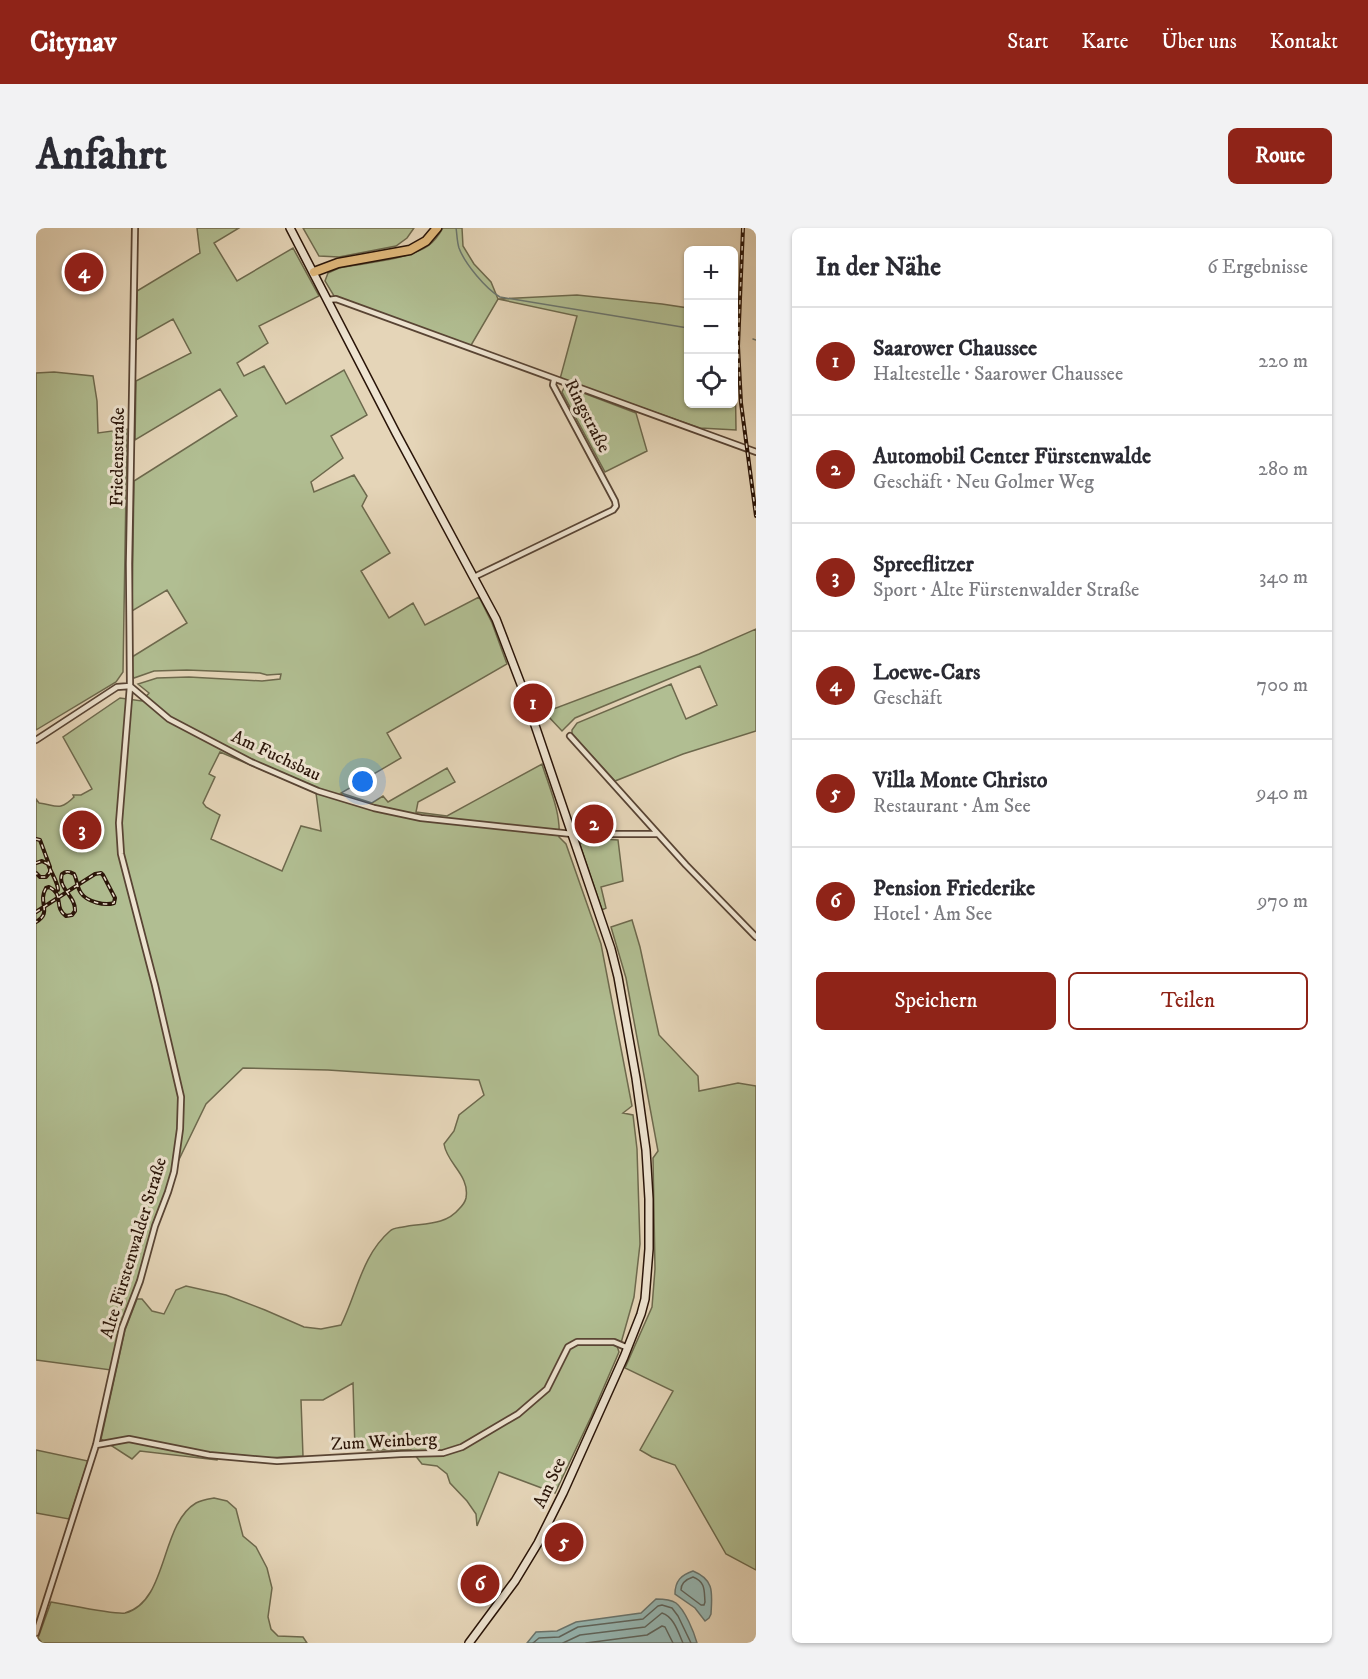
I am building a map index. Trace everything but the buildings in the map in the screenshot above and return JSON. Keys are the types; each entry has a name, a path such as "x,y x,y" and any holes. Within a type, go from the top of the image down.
{"highway":[{"path":"314,272 338,263 411,250 426,242 436,228"}],"main road":[{"name":"Am See","path":"290,228 396,433 474,577 507,645 611,949 641,1108 649,1199 647,1284 641,1314 563,1493 538,1543 515,1581 469,1643"}],"street":[{"name":"Friedenstraße","path":"130,686 129,564 135,228"},
{"name":"Ringstraße","path":"328,300 336,299 554,380 553,385 590,452 616,506 614,510 474,577"},
{"path":"554,380 756,452"},
{"path":"36,740 117,687 130,686"},
{"name":"Am Fuchsbau","path":"130,686 169,719 251,762 318,791 374,808 421,818 572,834 658,834"},
{"name":"Alte Fürstenwalder Straße","path":"36,1634 96,1445 122,1328 140,1281 171,1182 180,1129 181,1097 121,854 119,823 130,686"},
{"path":"570,736 658,834 756,937"},
{"name":"Zum Weinberg","path":"96,1445 129,1439 209,1455 277,1461 443,1453 462,1447 518,1413 547,1389 568,1347 577,1342 614,1342 628,1348"}],"green space":[{"path":"197,228 239,228 214,243 237,281 293,248 319,296 259,326 268,343 237,363 244,376 264,366 286,404 344,370 367,415 331,436 343,458 311,482 314,492 354,475 367,496 362,506 390,553 361,571 389,618 413,603 425,625 479,597 492,623 507,664 387,733 401,758 341,793 372,803 383,796 388,802 447,768 455,782 418,802 416,812 447,816 542,764 556,809 559,837 566,844 601,944 632,1106 623,1113 633,1115 637,1149 640,1244 634,1297 621,1343 616,1343 619,1352 555,1493 499,1472 477,1526 476,1514 450,1483 447,1474 437,1466 422,1464 411,1450 355,1450 353,1383 323,1400 301,1400 303,1456 267,1458 218,1453 217,1460 140,1451 132,1459 101,1439 125,1330 137,1299 142,1299 152,1311 164,1314 176,1290 186,1286 226,1295 304,1327 321,1329 341,1325 366,1263 390,1231 440,1221 453,1214 464,1203 465,1183 449,1158 444,1144 454,1131 459,1115 484,1095 479,1080 328,1070 243,1068 206,1104 171,1176 111,1370 36,1360 36,799 39,803 61,806 69,802 74,797 73,795 81,795 92,789 63,737 120,698 142,701 149,693 138,684 157,678 189,677 262,681 280,679 281,674 187,670 154,671 134,678 132,675 132,657 187,623 167,590 132,611 134,481 237,416 220,389 135,440 136,381 191,353 173,319 136,340 137,291 200,253","holes":["220,752 316,793 321,831 301,826 282,871 211,839 220,815 203,803 215,777 209,774"]},
{"path":"303,228 414,228 407,238 396,246 339,257 319,256"},
{"path":"443,228 462,228 463,246 474,264 491,282 498,299 470,347 334,296 325,281 328,273 339,268 397,258 419,251 428,246"},
{"path":"577,295 684,307 684,408 736,408 736,430 700,428 560,379 577,316 498,299"},
{"path":"54,372 93,376 97,401 98,433 127,429 123,672 116,682 36,730 36,373"},
{"path":"565,386 636,413 647,451 605,472 562,392"},
{"path":"756,629 756,731 683,754 615,781 572,734 577,723 671,684 686,719 717,705 700,666 575,718 562,731 547,715 548,711 699,654"},
{"path":"583,839 618,840 623,881 601,887 606,908 602,910 580,845"},
{"path":"632,920 659,1035 698,1076 699,1091 738,1083 756,1086 756,1570 726,1554 675,1465 640,1450 673,1391 625,1368 652,1307 655,1269 653,1158 658,1151 626,978 611,927"},
{"path":"36,1450 88,1461 69,1519 36,1513"},
{"path":"214,1498 227,1501 236,1509 243,1536 256,1547 267,1568 272,1588 268,1617 271,1629 278,1636 303,1637 307,1643 42,1643 38,1638 51,1602 120,1613 139,1606 157,1579 169,1544 184,1513 198,1502"}],"water":[{"path":"693,1571 705,1579 711,1588 711,1614 705,1621 695,1608 675,1594 676,1585 680,1579"},
{"path":"656,1599 671,1601 679,1606 689,1621 697,1643 527,1643 536,1632 557,1631 576,1622 641,1613"}],"waterway":[{"path":"456,228 459,248 466,261 482,282 500,297 684,327"}],"railway":[{"path":"743,228 738,346 741,403 756,516"},
{"path":"36,839 40,840 50,867 50,872 46,877 40,877 36,873"},
{"path":"36,863 42,861 48,864 58,890"},
{"path":"36,912 43,907 51,902 58,897 66,893 73,888 81,883 88,879 95,874 103,875 115,898 114,903 106,904 87,899 80,891 78,886 77,883 76,881 76,878 74,874 66,872 62,874 62,884 64,888 67,892 70,896 73,901 75,911 72,915 66,916 60,909 59,901 58,897 57,894 49,887 44,893 43,898 43,903 44,907 44,911 43,915 36,922"}],"place":[{"name":"Loewe-Cars","path":"84,272"},
{"name":"Saarower Chaussee","path":"533,703"},
{"name":"Automobil Center Fürstenwalde","path":"594,824"},
{"name":"Spreeflitzer","path":"82,830"},
{"name":"Villa Monte Christo","path":"564,1542"},
{"name":"Pension Friederike","path":"480,1584"}]}
